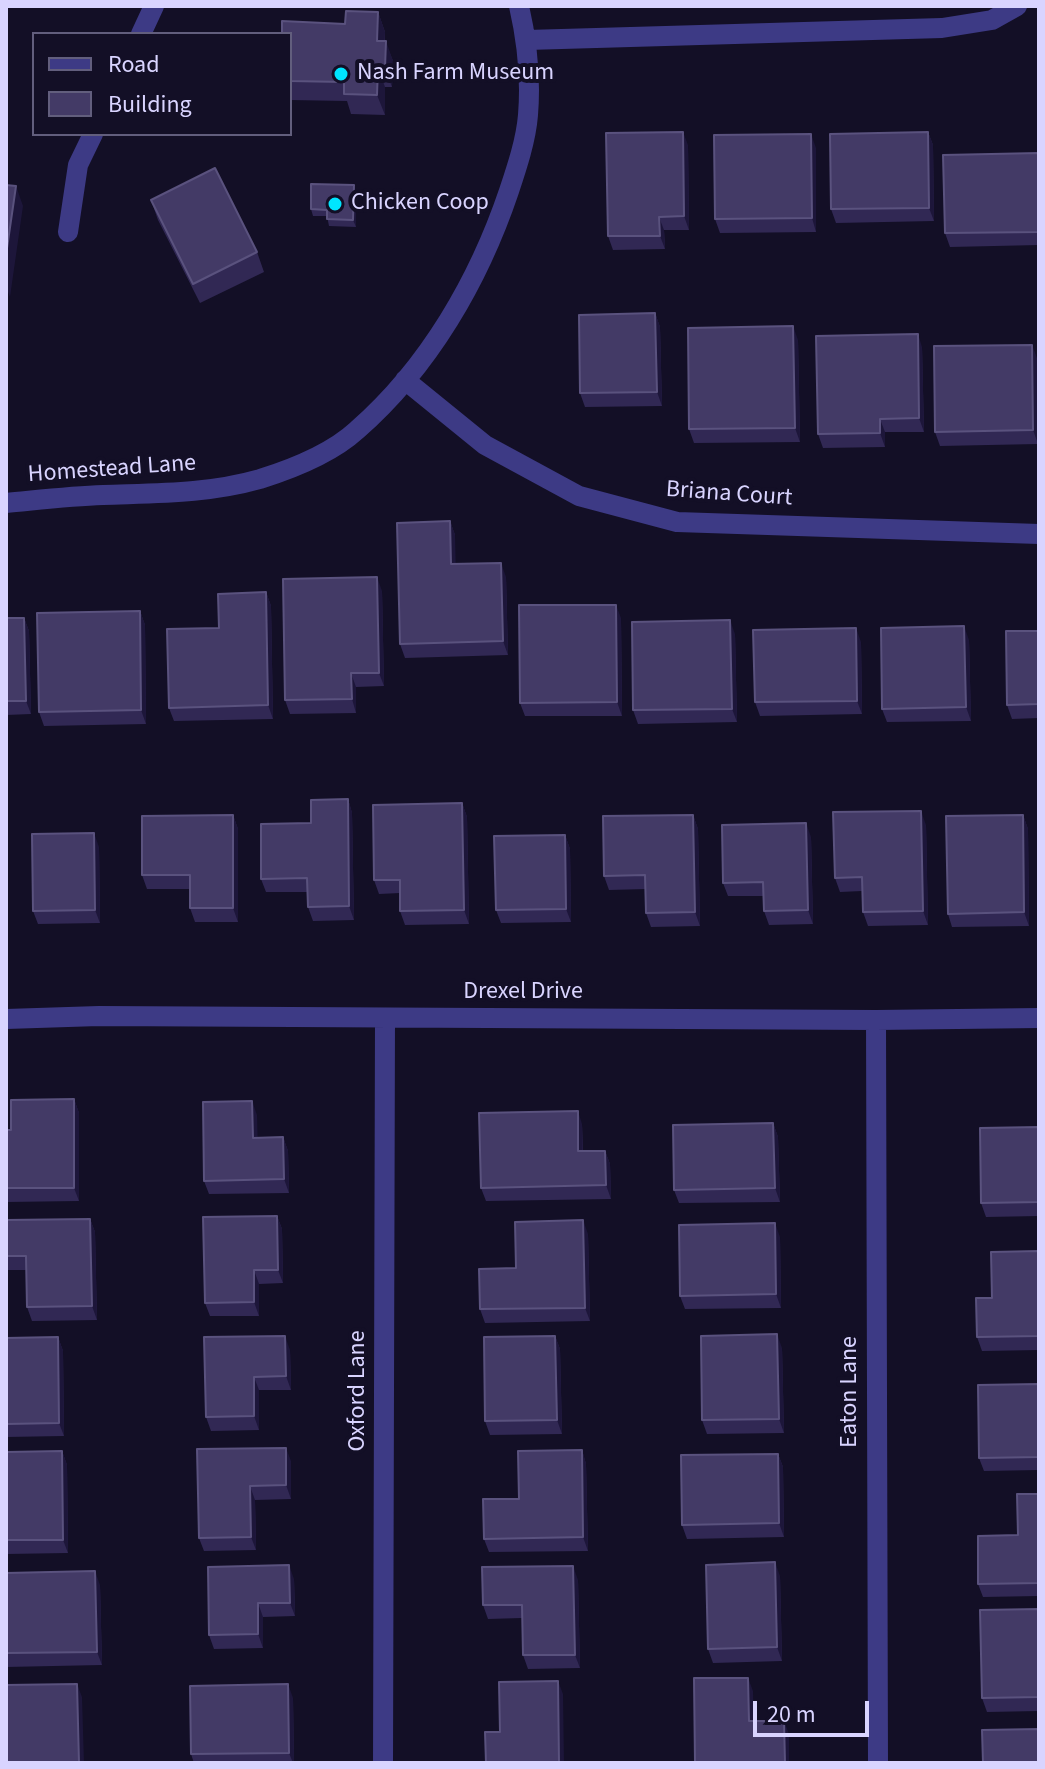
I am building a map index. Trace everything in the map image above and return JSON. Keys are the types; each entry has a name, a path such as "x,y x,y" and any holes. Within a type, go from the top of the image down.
{"street":[{"path":"142,32 154,6"},
{"name":"Homestead Lane","path":"6,503 101,495 190,493 260,479 317,455 356,431 405,380 443,329 475,276 501,216 518,166 528,116 527,40 519,6"},
{"path":"527,40 942,28 992,20 1017,6"},
{"path":"68,232 78,165 92,136"},
{"name":"Briana Court","path":"405,380 485,445 579,496 677,522 1039,534"},
{"name":"Drexel Drive","path":"6,1019 99,1016 1039,1018"},
{"name":"Oxford Lane","path":"383,1763 385,1019"},
{"name":"Eaton Lane","path":"876,1020 878,1763"}],"building":[{"name":"Nash Farm Museum","path":"346,11 378,12 377,41 386,41 385,68 378,67 377,95 344,94 344,82 292,81 292,32 282,32 282,21 345,24"},
{"path":"683,132 684,216 659,217 660,236 608,236 606,133"},
{"path":"928,132 929,208 831,209 830,134"},
{"path":"811,134 812,218 715,219 714,135"},
{"path":"1039,153 1039,232 945,233 943,155"},
{"path":"215,168 257,252 193,284 151,200"},
{"name":"Chicken Coop","path":"311,184 354,185 353,220 327,219 327,210 311,209"},
{"path":"6,185 16,186 6,255"},
{"path":"655,313 657,392 580,393 579,315"},
{"path":"793,326 795,428 689,429 688,328"},
{"path":"918,334 919,418 880,419 880,433 818,434 816,336"},
{"path":"1032,345 1033,430 935,432 934,346"},
{"path":"450,521 451,564 501,563 503,641 400,644 397,523"},
{"path":"377,577 379,673 351,673 352,699 285,700 283,579"},
{"path":"266,592 268,705 169,708 167,629 219,628 218,594"},
{"path":"519,605 616,605 617,702 520,703"},
{"path":"140,611 141,710 39,712 37,613"},
{"path":"6,618 24,618 26,701 6,701"},
{"path":"730,620 732,709 633,710 632,622"},
{"path":"964,626 966,707 882,709 881,628"},
{"path":"856,628 857,701 755,702 753,630"},
{"path":"1006,631 1039,631 1039,704 1007,705"},
{"path":"348,799 349,906 308,907 307,878 261,879 261,824 311,823 311,800"},
{"path":"462,803 464,910 400,911 400,880 374,880 373,805"},
{"path":"921,811 923,911 863,912 862,877 835,878 833,812"},
{"path":"233,815 233,908 190,908 190,875 142,875 142,816"},
{"path":"693,815 695,912 646,913 645,875 604,876 603,816"},
{"path":"1023,815 1024,912 948,914 946,816"},
{"path":"806,823 808,910 764,911 763,882 723,883 722,825"},
{"path":"94,833 95,910 33,911 32,834"},
{"path":"565,835 566,909 496,910 494,836"},
{"path":"74,1099 74,1188 6,1188 6,1130 11,1130 11,1100"},
{"path":"252,1101 253,1138 283,1137 284,1179 204,1181 203,1102"},
{"path":"578,1111 578,1151 605,1151 606,1185 481,1188 479,1113"},
{"path":"773,1123 775,1188 674,1190 673,1125"},
{"path":"1039,1127 1039,1202 981,1203 980,1128"},
{"path":"277,1216 278,1270 254,1270 254,1302 205,1303 203,1217"},
{"path":"90,1219 92,1306 27,1307 26,1256 6,1256 6,1220"},
{"path":"583,1220 585,1308 480,1309 479,1269 516,1268 515,1222"},
{"path":"775,1223 776,1294 680,1296 679,1225"},
{"path":"1039,1251 1039,1336 977,1337 976,1298 992,1298 991,1252"},
{"path":"777,1334 779,1419 702,1420 701,1336"},
{"path":"285,1336 286,1376 254,1377 254,1416 206,1417 204,1337"},
{"path":"555,1336 557,1420 485,1421 484,1337"},
{"path":"58,1337 59,1423 6,1424 6,1338"},
{"path":"1039,1384 1039,1457 979,1458 978,1385"},
{"path":"286,1448 286,1485 250,1486 251,1537 199,1538 197,1449"},
{"path":"582,1450 583,1537 484,1539 483,1499 519,1499 518,1451"},
{"path":"62,1451 63,1540 6,1540 6,1452"},
{"path":"778,1454 779,1523 682,1525 681,1455"},
{"path":"1017,1494 1039,1494 1039,1583 978,1584 978,1536 1018,1535"},
{"path":"775,1562 777,1647 708,1649 706,1565"},
{"path":"289,1565 290,1603 258,1603 258,1634 209,1635 208,1567"},
{"path":"573,1566 575,1655 523,1655 522,1605 483,1605 482,1567"},
{"path":"95,1571 97,1652 6,1653 6,1573"},
{"path":"1039,1609 1039,1697 982,1698 980,1610"},
{"path":"694,1678 748,1678 749,1721 784,1721 785,1763 695,1763"},
{"path":"558,1681 559,1763 486,1763 485,1732 500,1732 499,1682"},
{"path":"77,1684 79,1763 6,1763 6,1685"},
{"path":"288,1684 289,1753 191,1754 190,1686"},
{"path":"1039,1729 1039,1763 983,1763 982,1730"}],"place":[{"name":"Nash Farm Museum","path":"341,74"},
{"name":"Chicken Coop","path":"335,204"}]}
